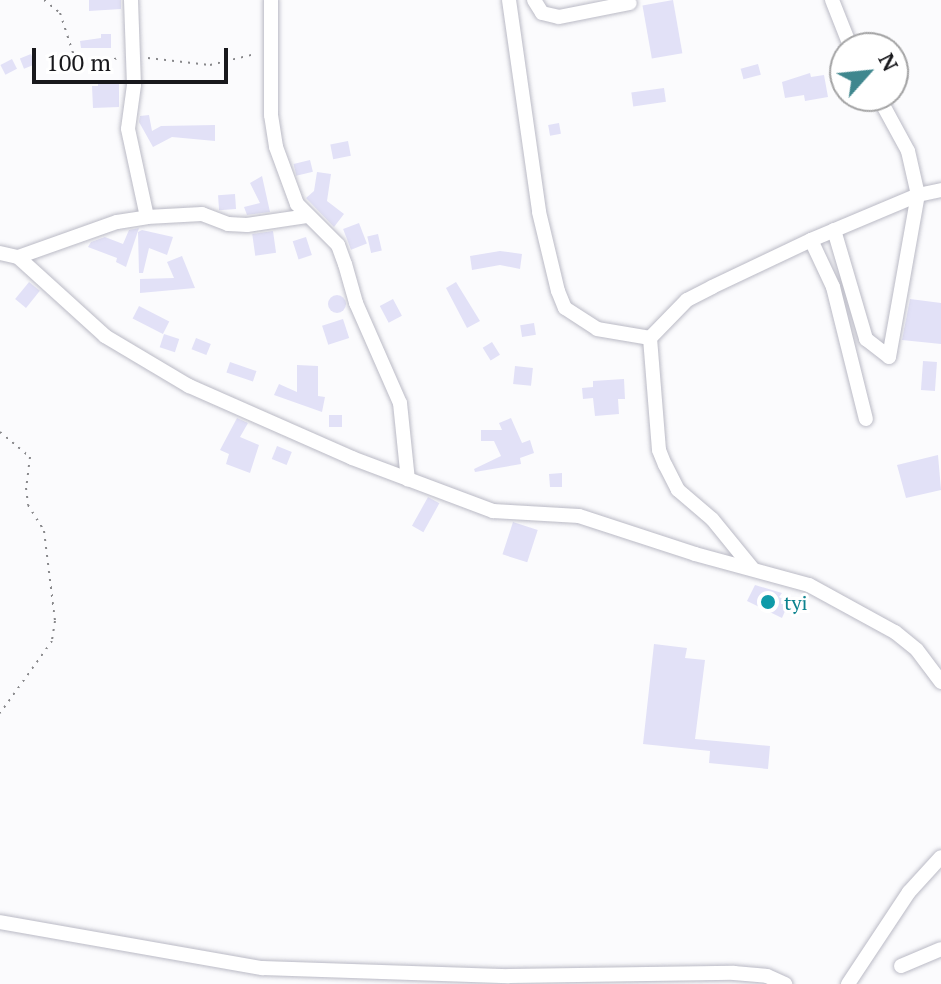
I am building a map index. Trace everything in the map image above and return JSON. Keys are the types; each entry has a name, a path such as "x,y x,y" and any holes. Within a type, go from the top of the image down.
{"street":[{"path":"131,0 134,85 128,129 147,217"},
{"path":"271,0 271,115 276,147 292,193 308,216 338,245 356,303 400,403 408,480"},
{"path":"509,0 539,212 565,308 597,329 650,338"},
{"path":"534,0 542,13 559,17 630,3"},
{"path":"832,0 845,32"},
{"path":"834,230 866,339 889,357 918,195 908,151 887,112"},
{"path":"752,568 712,519 678,490 665,465 659,450 650,338 687,300 834,230 918,195 941,190"},
{"path":"18,257 117,222 147,217 202,214 228,224 247,225 308,216"},
{"path":"811,240 833,287 866,419"},
{"path":"0,253 18,257 105,336 189,386 408,480 493,511 579,516 695,554 809,585 895,632 917,650 941,682"},
{"path":"848,984 909,892 941,857"},
{"path":"0,922 262,968 509,976 734,973 774,978 785,984"},
{"path":"901,966 941,949"}],"path":[{"path":"44,0 60,13 75,59 83,65 131,55 210,65 251,56 271,46"},
{"path":"0,432 30,457 26,488 28,505 44,531 55,621 52,641 0,713"}],"building":[{"path":"89,0 121,0 121,9 89,11"},
{"path":"673,0 682,53 652,59 642,5"},
{"path":"101,34 111,34 111,48 81,48 80,41 101,38"},
{"path":"31,54 35,64 24,69 20,58"},
{"path":"12,59 17,69 5,75 0,65"},
{"path":"758,64 761,75 743,79 741,69"},
{"path":"810,73 811,77 824,75 828,97 805,101 804,95 785,98 782,82"},
{"path":"119,81 119,107 93,108 92,86 98,86 98,82"},
{"path":"664,88 666,102 633,106 631,93"},
{"path":"149,115 152,131 161,126 215,125 215,141 172,137 153,147 139,122 140,116"},
{"path":"559,123 561,134 550,136 548,125"},
{"path":"348,141 351,156 333,159 330,144"},
{"path":"310,160 313,172 296,176 294,164"},
{"path":"317,172 331,174 327,201 344,214 334,227 306,198 314,191"},
{"path":"262,176 270,212 247,215 244,207 260,203 250,183"},
{"path":"235,194 236,209 219,210 218,195"},
{"path":"359,223 367,244 351,250 343,229"},
{"path":"139,228 126,267 116,262 117,258 88,247 91,242 105,237 123,244 129,230"},
{"path":"142,230 173,237 167,255 149,248 143,273 139,273 138,232"},
{"path":"273,231 276,253 255,256 252,234"},
{"path":"378,234 382,251 371,253 367,236"},
{"path":"306,237 312,255 299,259 293,241"},
{"path":"500,251 522,254 520,269 500,265 472,270 470,256"},
{"path":"182,256 195,288 140,293 140,279 174,278 167,262"},
{"path":"29,282 40,291 26,308 15,299"},
{"path":"456,282 480,321 467,328 446,288"},
{"path":"333,295 341,295 346,304 344,311 333,313 328,308 328,300"},
{"path":"393,299 402,316 389,323 380,306"},
{"path":"910,299 941,303 941,344 902,340"},
{"path":"139,306 169,321 163,334 133,318"},
{"path":"343,319 349,338 328,345 322,326"},
{"path":"534,323 536,335 522,337 520,325"},
{"path":"164,334 179,339 175,352 160,347"},
{"path":"196,338 211,344 206,355 192,349"},
{"path":"492,342 500,355 491,361 483,348"},
{"path":"923,361 937,362 935,391 921,390"},
{"path":"230,362 256,371 253,382 226,372"},
{"path":"297,365 318,366 318,396 325,397 322,412 274,395 279,384 297,392"},
{"path":"515,366 533,368 531,386 513,384"},
{"path":"624,379 625,399 618,399 619,414 595,416 593,398 583,399 582,388 593,387 593,381"},
{"path":"329,415 342,415 342,427 329,427"},
{"path":"237,418 248,423 240,437 259,445 250,473 226,464 229,454 220,450"},
{"path":"511,418 522,443 530,440 534,453 520,458 521,464 475,472 474,469 501,456 494,441 481,441 481,430 502,430 499,423"},
{"path":"277,446 292,452 287,465 272,459"},
{"path":"938,455 941,490 906,498 897,465"},
{"path":"562,473 562,487 550,487 549,474"},
{"path":"428,497 439,503 423,532 412,526"},
{"path":"513,522 538,530 527,562 502,554"},
{"name":"tyi","path":"755,585 782,593 779,597 789,602 782,618 747,601"},
{"path":"654,644 687,648 685,658 705,660 695,739 770,746 768,769 709,763 710,751 643,744"}],"place":[{"name":"tyi","path":"768,602"}]}
